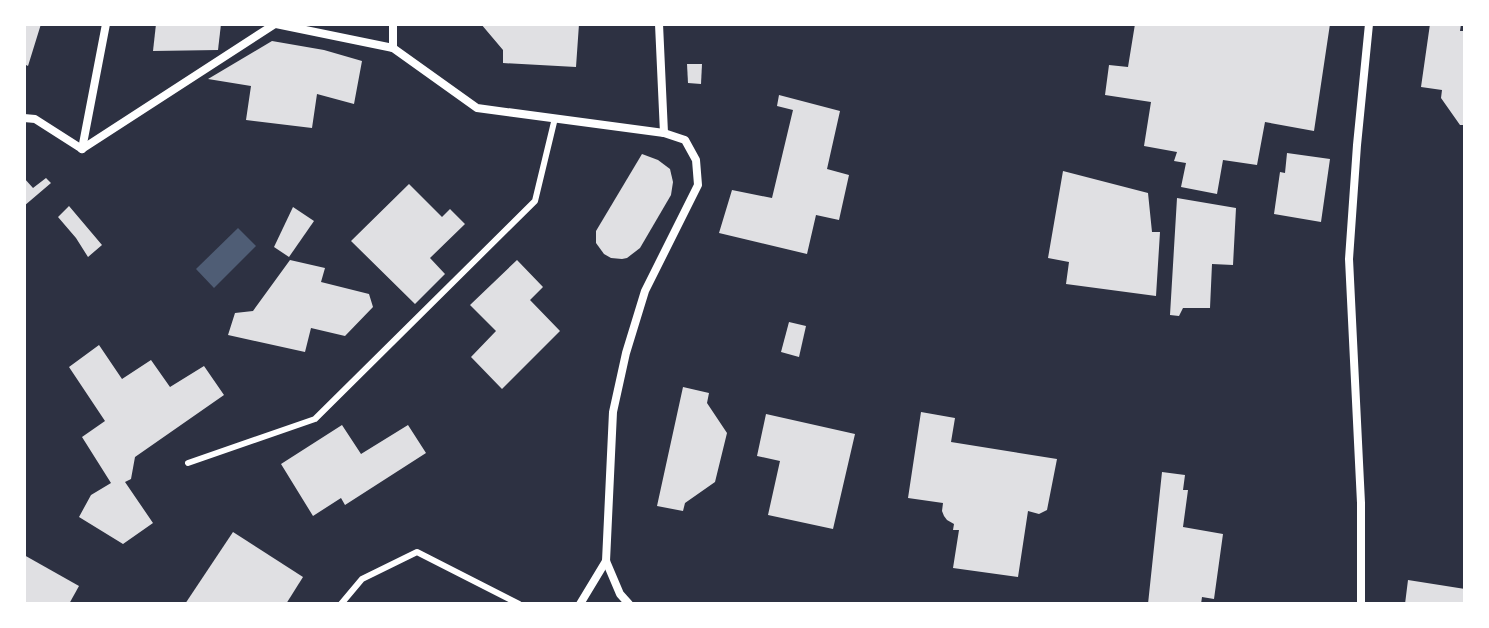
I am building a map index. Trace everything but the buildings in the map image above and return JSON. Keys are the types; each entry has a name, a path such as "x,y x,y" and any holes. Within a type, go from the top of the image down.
{"street":[{"path":"82,149 106,24"},
{"path":"82,149 276,24 393,48 477,108 664,133 685,140 696,160 698,185 645,291 626,353 613,412 606,561 620,594 629,604"},
{"path":"393,24 393,48"},
{"path":"659,24 664,133"},
{"path":"1361,604 1361,503 1349,259 1369,24"},
{"path":"24,118 35,119 82,149"},
{"path":"580,604 606,561"}],"lane":[{"path":"188,463 315,419 535,201 555,118"},
{"path":"341,604 362,579 417,552 519,604"}],"water":[{"path":"238,228 256,246 214,288 196,269"}]}
